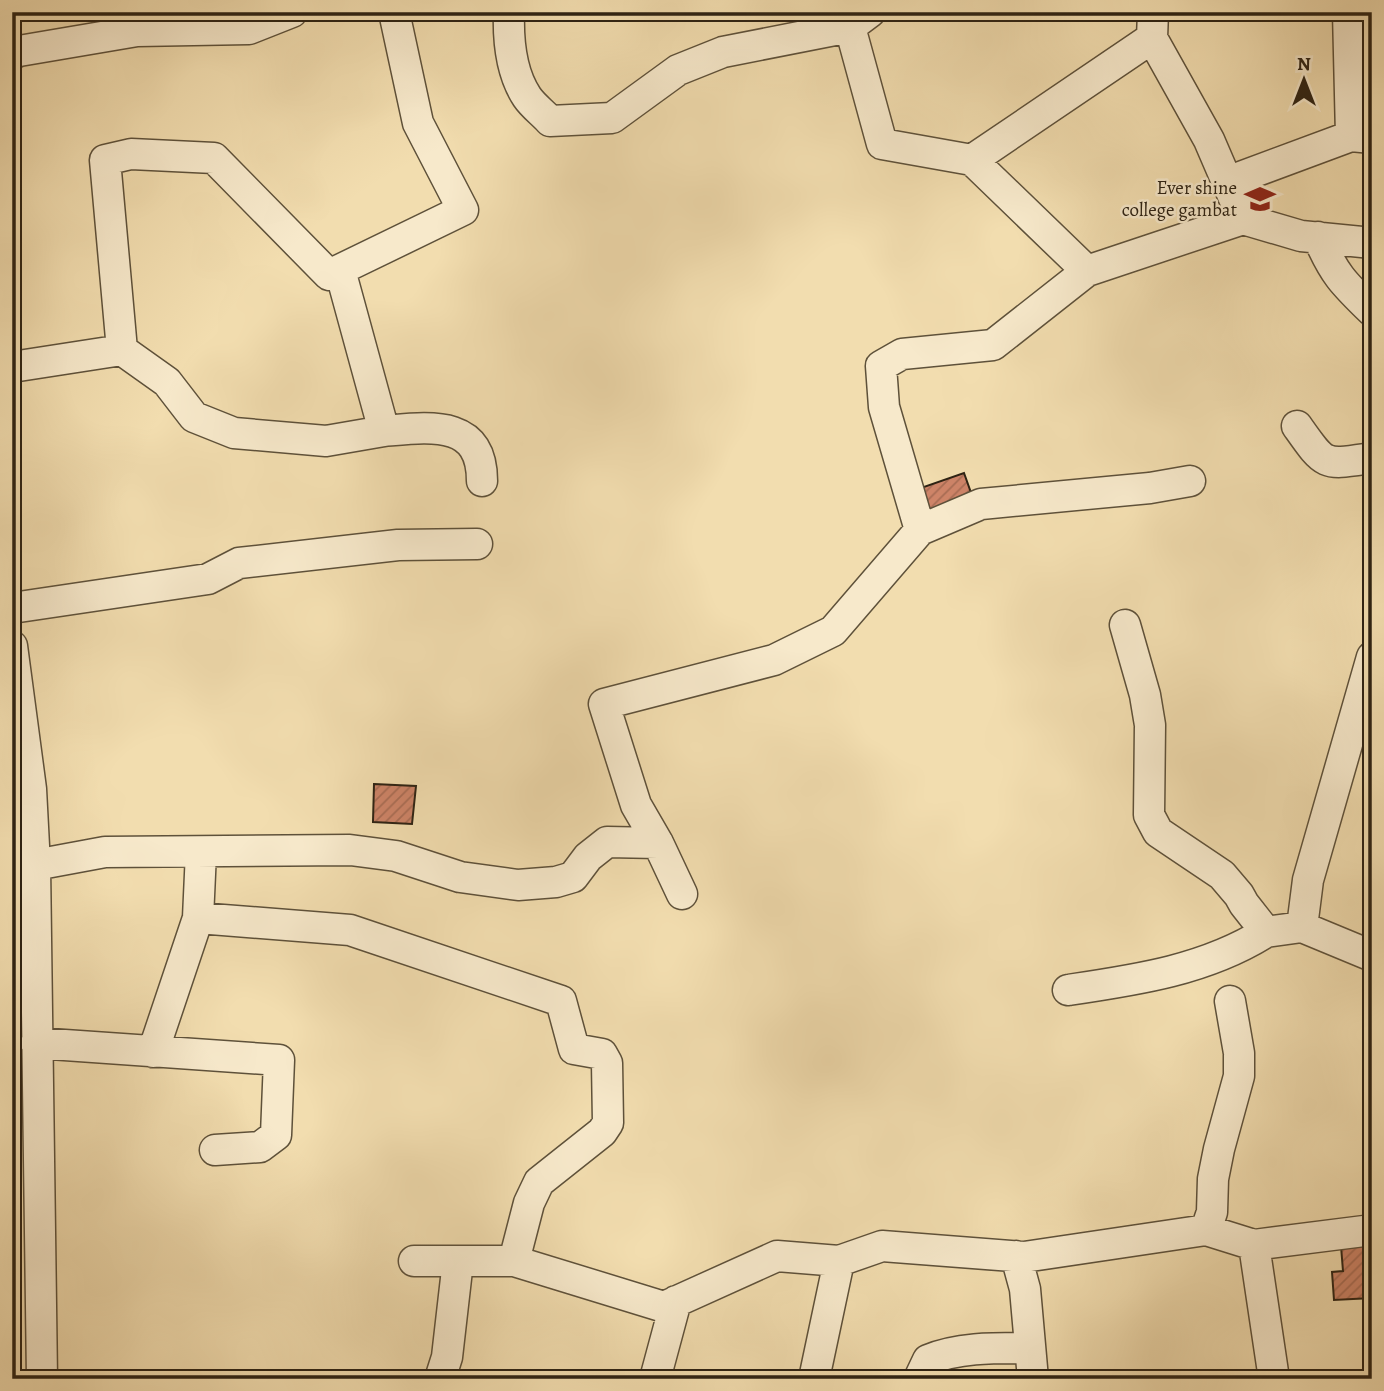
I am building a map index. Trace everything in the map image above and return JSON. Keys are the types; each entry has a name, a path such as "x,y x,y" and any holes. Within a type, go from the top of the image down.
{"street":[{"path":"12,54 137,31 249,29 292,12"},
{"path":"122,351 105,160 131,154 214,158 329,275 463,210 418,123 394,12"},
{"path":"509,12 508,38 515,69 527,98 550,121 612,118 678,70 723,52 860,20 882,144 972,160 1087,271"},
{"path":"1227,182 1362,137 1348,12"},
{"path":"972,160 1153,25 1209,140 1243,219"},
{"path":"920,530 884,407 881,366 902,355 993,345 1087,271 1243,219 1301,236 1372,243"},
{"path":"1318,237 1331,267 1344,285 1372,311"},
{"path":"340,270 384,431"},
{"path":"12,367 122,351 166,382 194,417 234,433 326,441 384,431 451,431 476,447 481,461 482,481"},
{"path":"1297,426 1318,455 1333,463 1372,458"},
{"path":"682,894 636,805 604,704 774,660 833,631 920,530 981,504 1150,488 1190,481"},
{"path":"12,608 208,579 239,563 398,545 477,544"},
{"path":"1125,625 1145,695 1150,725 1149,815 1158,832 1222,875 1266,932"},
{"path":"12,646 31,789 35,865 26,924 36,1043 43,1379"},
{"path":"1302,927 1308,880 1372,657"},
{"path":"35,865 106,852 350,850 396,856 460,877 518,885 556,882 573,877 588,857 607,842 658,843"},
{"path":"153,1052 198,918 201,852"},
{"path":"198,918 350,930 561,1001 574,1049 602,1054 607,1063 608,1123 602,1132 539,1182 529,1203 514,1261"},
{"path":"1068,990 1154,978 1242,947 1266,932 1302,927 1372,956"},
{"path":"1206,1230 1212,1212 1213,1178 1219,1149 1240,1076 1240,1053 1230,1001"},
{"path":"36,1043 279,1060 276,1135 260,1147 215,1150"},
{"path":"414,1261 514,1261 664,1307 778,1256 839,1261 883,1246 1016,1256 1206,1230 1254,1245 1372,1230"},
{"path":"1254,1245 1274,1379"},
{"path":"1016,1256 1025,1289 1033,1379"},
{"path":"440,1379 447,1357 458,1261"},
{"path":"814,1379 839,1261"},
{"path":"656,1379 676,1301"},
{"path":"919,1379 928,1360 939,1356 993,1348 1030,1349"}],"building":[{"path":"964,473 975,504 926,521 915,490"},
{"path":"374,784 416,786 412,824 373,822"},
{"path":"1369,1245 1372,1298 1334,1300 1332,1272 1343,1271 1341,1246"}],"place":[{"name":"Ever shine college gambat","path":"1260,199"}]}
